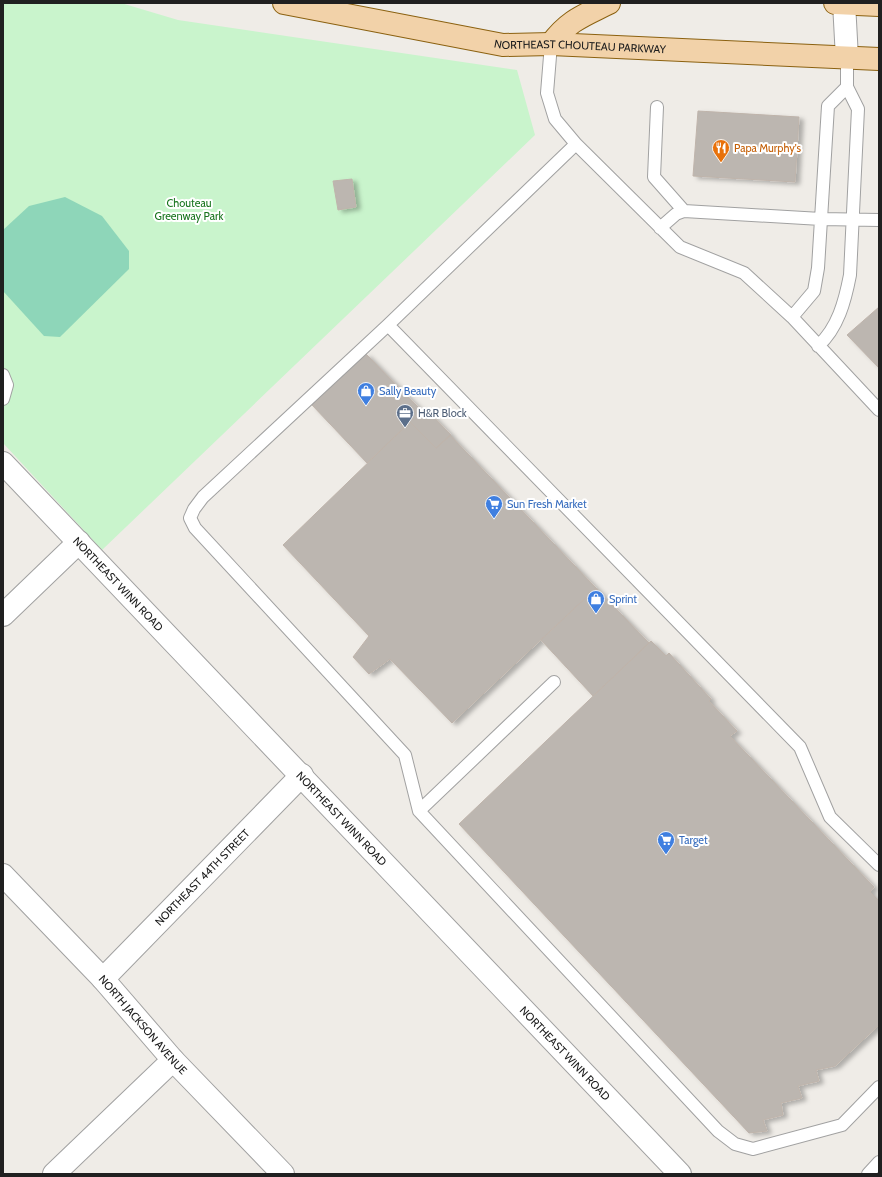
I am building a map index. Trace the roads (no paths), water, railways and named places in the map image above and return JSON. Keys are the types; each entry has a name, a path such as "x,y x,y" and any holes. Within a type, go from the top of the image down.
{"main road":[{"name":"NORTHEAST CHOUTEAU PARKWAY","path":"284,3 503,45 551,44 775,53 879,59"},
{"path":"551,44 562,30 576,20 609,3"},
{"path":"841,4 879,5"}],"street":[{"path":"841,4 847,58"},
{"name":"NORTHEAST WINN ROAD","path":"3,463 302,775 680,1174"},
{"path":"3,615 79,542"},
{"name":"NORTHEAST 44TH STREET","path":"103,979 302,775"},
{"name":"NORTH JACKSON AVENUE","path":"3,875 103,979 173,1060 283,1174"},
{"path":"54,1174 173,1060"}],"lane":[{"path":"551,44 547,94 555,119 576,144 680,247 744,273 792,317 879,410"},
{"path":"818,346 826,338 845,300 850,275 858,109 847,87 847,58"},
{"path":"792,317 814,291 818,268 828,106 847,87"},
{"path":"657,107 654,177 684,211"},
{"path":"576,144 388,325 203,497 194,509 190,518 195,528 405,755 419,811 718,1131 735,1144 753,1149 842,1125 879,1087"},
{"path":"660,228 676,214 684,211 821,219 879,220"},
{"path":"388,325 800,747 830,817 879,865"},
{"path":"3,375 7,385 3,399"},
{"path":"419,811 554,682"},
{"path":"868,1174 879,1162"}],"place":[{"name":"Papa Murphy's","path":"721,163"},
{"name":"Sally Beauty","path":"366,406"},
{"name":"H&R Block","path":"405,428"},
{"name":"Sun Fresh Market","path":"494,519"},
{"name":"Sprint","path":"596,614"},
{"name":"Target","path":"666,855"}],"park label":[{"name":"Chouteau Greenway Park","path":"189,209"}]}
